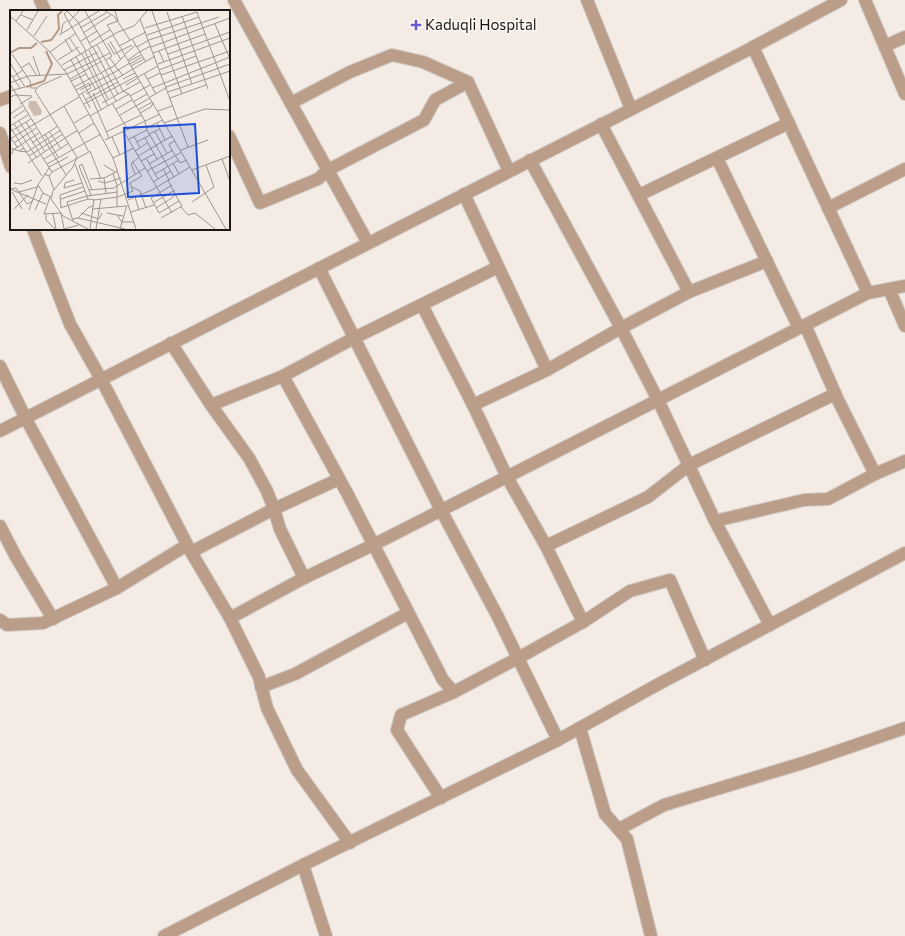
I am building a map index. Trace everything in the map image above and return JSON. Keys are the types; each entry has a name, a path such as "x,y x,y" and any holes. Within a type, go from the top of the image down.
{"street":[{"path":"40,0 45,10"},
{"path":"234,0 368,243"},
{"path":"587,0 631,109"},
{"path":"0,431 754,47 841,0"},
{"path":"866,0 905,94"},
{"path":"885,46 905,37"},
{"path":"754,47 868,293"},
{"path":"291,103 350,72 392,55 423,62 468,82 509,171"},
{"path":"230,138 260,203 318,179 328,170 424,120 435,100 468,82"},
{"path":"0,100 10,96"},
{"path":"639,195 789,123"},
{"path":"601,124 689,292"},
{"path":"0,134 8,165"},
{"path":"717,158 767,261 802,327 875,474"},
{"path":"530,160 621,328 658,400 715,521 770,626"},
{"path":"828,208 905,169"},
{"path":"464,194 547,370"},
{"path":"33,230 70,324 101,379 189,549 230,618 259,677 266,708 297,770 350,842"},
{"path":"473,405 547,370 689,292 767,261"},
{"path":"211,405 283,376 354,338 498,267"},
{"path":"319,268 441,510 498,617 558,740"},
{"path":"230,618 304,578 508,477 868,293 905,286"},
{"path":"889,289 905,326"},
{"path":"422,305 508,477 546,546 583,622"},
{"path":"171,343 211,405 249,458 267,491 280,530 304,578"},
{"path":"0,366 25,417 117,588"},
{"path":"283,376 340,479 443,680 454,692"},
{"path":"546,546 648,496 689,465 835,394"},
{"path":"715,521 804,500 828,499 875,474 905,461"},
{"path":"0,620 7,625 43,623 117,588 189,549 340,479"},
{"path":"0,526 52,618"},
{"path":"164,936 303,865 558,740 905,553"},
{"path":"441,798 397,730 401,715 454,692 518,658 583,622 630,591 670,580 705,660"},
{"path":"262,687 295,674 408,613"},
{"path":"580,728 605,814 627,839 651,936"},
{"path":"619,829 664,805 806,762 905,728"},
{"path":"303,865 326,936"}],"place":[{"name":"Kaduqli Hospital","path":"416,25"}]}
